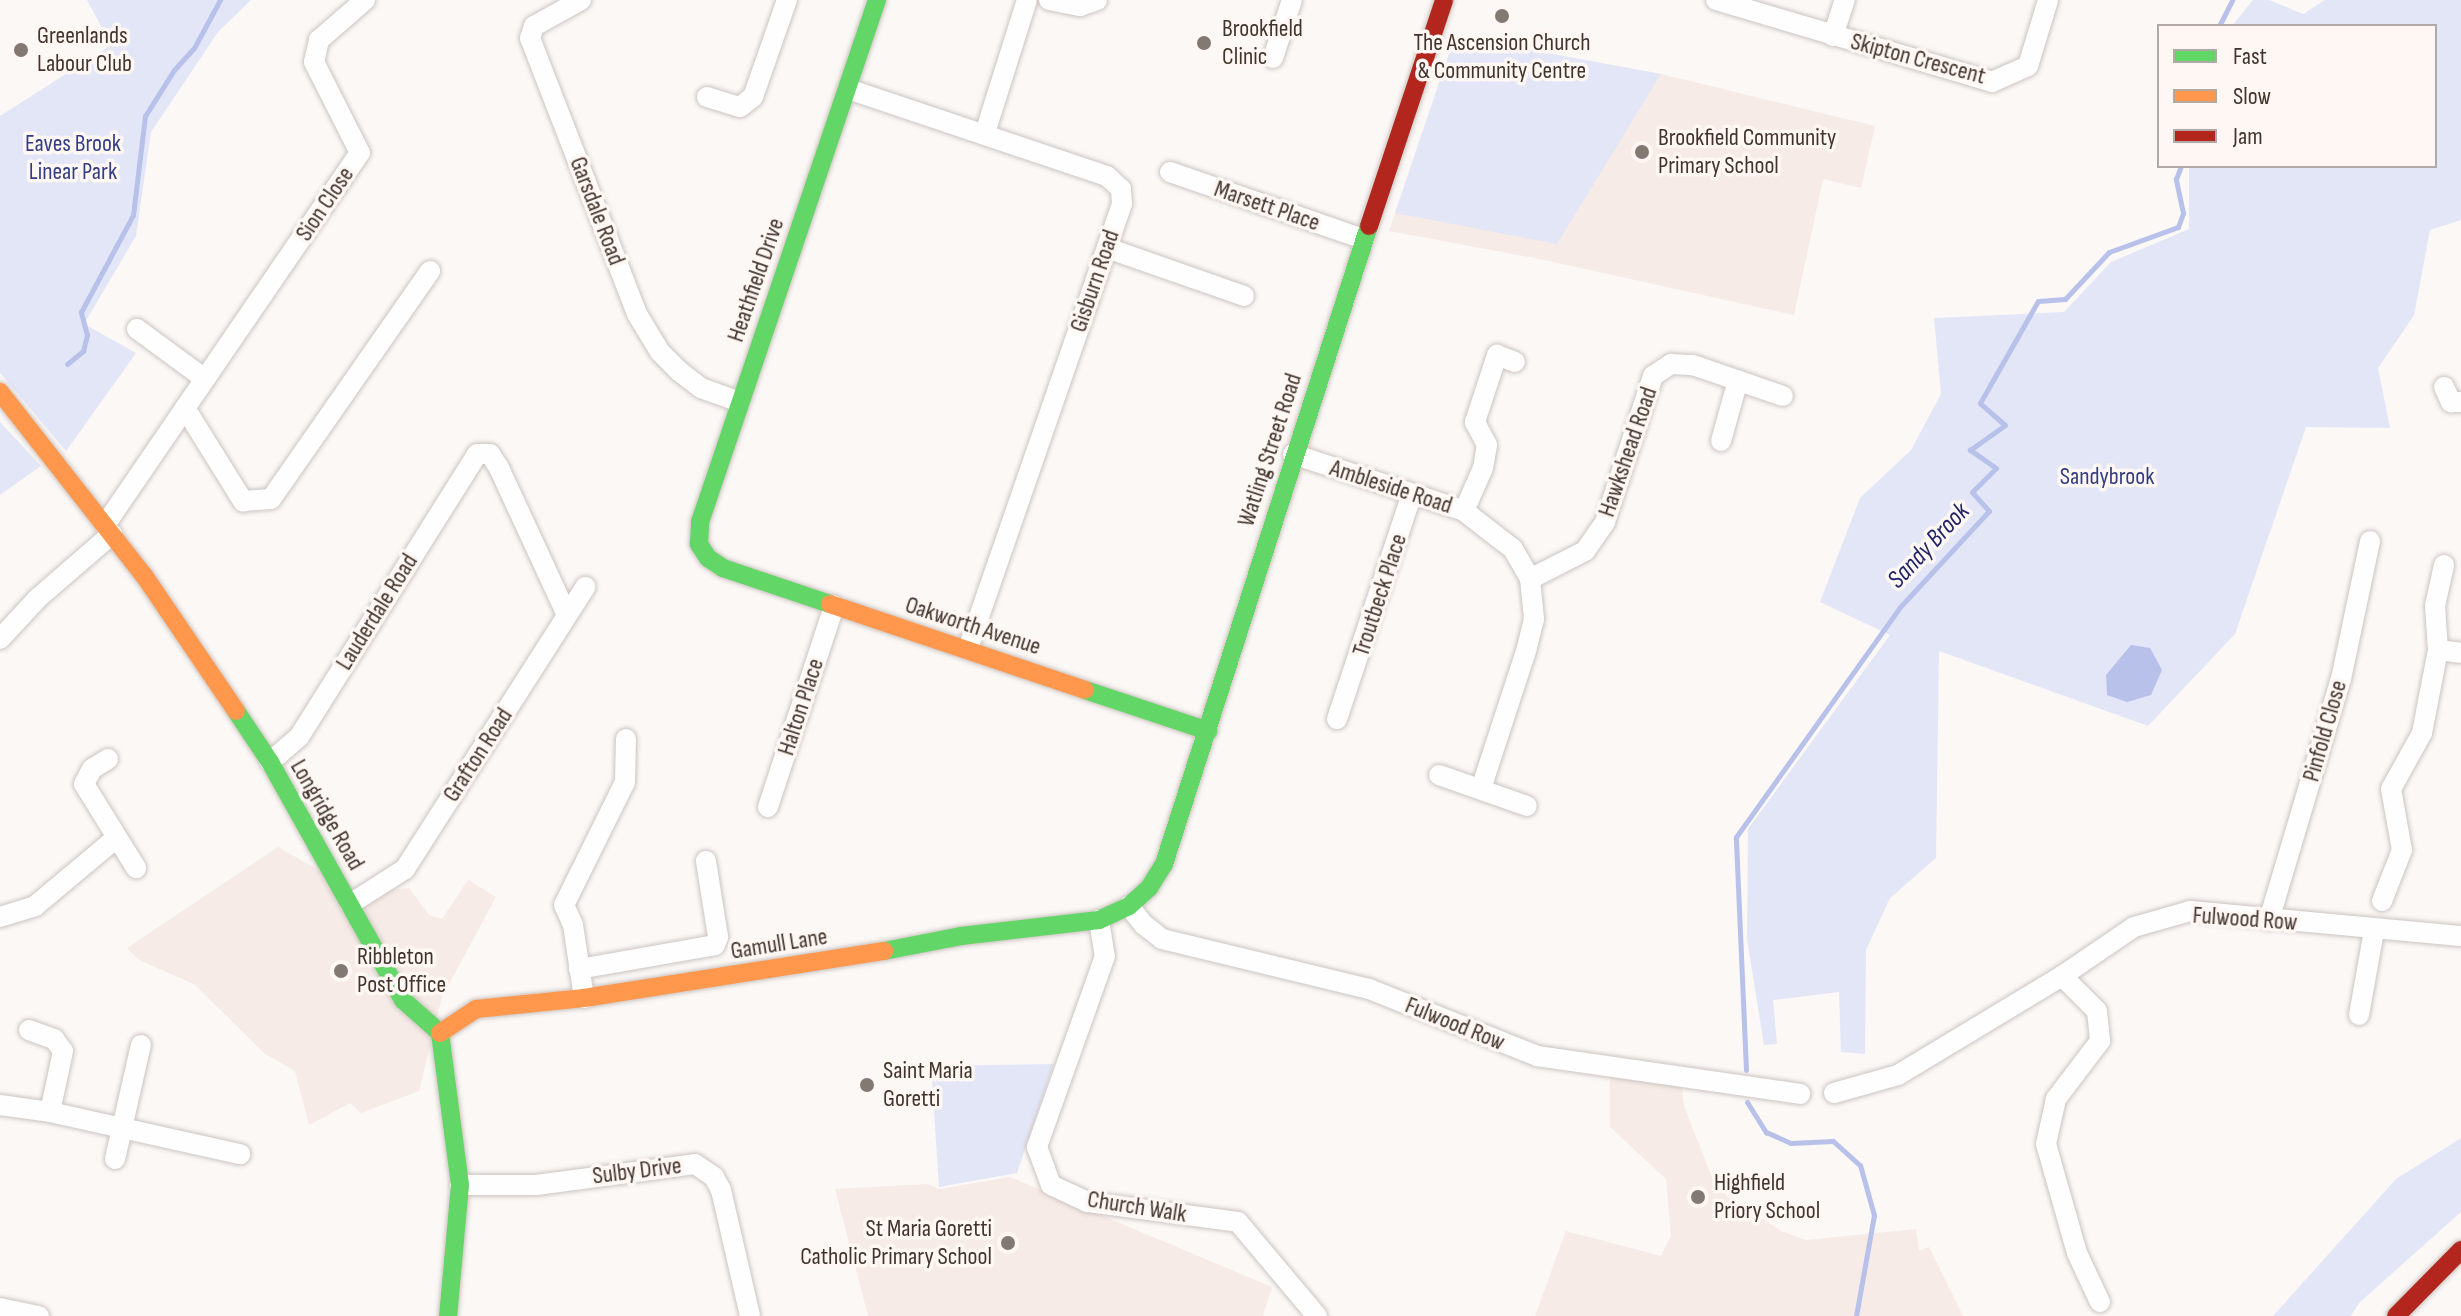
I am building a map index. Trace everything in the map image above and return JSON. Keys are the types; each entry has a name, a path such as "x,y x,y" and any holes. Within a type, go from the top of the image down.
{"street":[{"name":"Sion Close","path":"0,639 108,530 185,408 360,153 314,62 319,40 365,0"},
{"name":"Garsdale Road","path":"580,0 534,26 530,38 637,314 660,352 679,371 701,388 740,402"},
{"path":"707,97 740,107 753,97 787,0"},
{"name":"Heathfield Drive","path":"723,568 708,558 699,544 700,522 877,0"},
{"path":"985,133 1027,0"},
{"path":"1049,0 1080,6 1097,0"},
{"path":"1273,58 1292,0"},
{"name":"Watling Street Road","path":"1129,906 1149,888 1164,864 1293,454 1444,0"},
{"name":"Skipton Crescent","path":"1716,0 1992,82 2028,66 2048,0"},
{"path":"1833,36 1845,0"},
{"name":"Gisburn Road","path":"848,89 985,133 1111,179 1121,189 1122,204 968,648"},
{"name":"Marsett Place","path":"1170,172 1364,239"},
{"path":"1107,248 1244,296"},
{"path":"185,408 243,501 271,499 430,271"},
{"path":"137,329 205,379"},
{"path":"1464,511 1483,468 1487,445 1475,422 1497,355 1515,362"},
{"name":"Hawkshead Road","path":"1530,579 1585,551 1605,522 1653,376 1671,364 1693,365 1783,396"},
{"path":"1721,441 1738,380"},
{"path":"2444,387 2451,402 2461,402"},
{"name":"Longridge Road","path":"0,392 108,530 270,762 403,1000 440,1033"},
{"name":"Lauderdale Road","path":"270,762 299,737 477,454 490,454 499,468 567,615"},
{"name":"Ambleside Road","path":"1293,454 1464,511 1513,549 1530,579 1534,619 1481,789"},
{"name":"Troutbeck Place","path":"1337,719 1338,691 1412,494"},
{"name":"Pinfold Close","path":"2269,920 2341,679 2370,541"},
{"path":"2382,901 2402,850 2391,789 2422,733 2438,650 2435,606 2444,565"},
{"name":"Oakworth Avenue","path":"723,568 1208,731"},
{"name":"Grafton Road","path":"350,904 405,869 585,587"},
{"name":"Halton Place","path":"768,807 834,606"},
{"path":"2438,650 2461,653"},
{"path":"584,998 573,925 564,905 625,782 626,739"},
{"path":"108,759 92,769 84,784 115,839 136,868"},
{"path":"1439,775 1527,806"},
{"path":"0,917 35,906 115,839"},
{"path":"579,969 715,945 718,937 706,861"},
{"name":"Fulwood Row","path":"1129,906 1143,924 1162,939 1369,989 1537,1056 1800,1094"},
{"name":"Gamull Lane","path":"440,1033 476,1009 584,998 791,968 961,936 1099,920 1129,906"},
{"name":"Fulwood Row","path":"1834,1093 1898,1075 2062,976 2134,927 2190,911 2374,931 2461,936"},
{"name":"Church Walk","path":"1099,920 1105,956 1037,1147 1051,1185 1087,1202 1238,1222 1317,1316"},
{"path":"2359,1015 2374,931"},
{"path":"2062,976 2097,1011 2100,1041 2056,1099 2046,1144 2077,1253 2100,1302"},
{"path":"29,1030 54,1039 63,1051 50,1112"},
{"path":"440,1033 460,1185 448,1316"},
{"path":"115,1159 141,1045"},
{"path":"0,1105 50,1112 240,1154"},
{"name":"Sulby Drive","path":"460,1185 536,1185 695,1164 714,1177 721,1190 747,1315"},
{"path":"2396,1316 2461,1250"},
{"path":"0,1308 39,1316"}],"shaded area":[{"name":"Brookfield Community Primary School","path":"1455,36 1661,74 1875,126 1861,188 1823,179 1794,315 1545,260 1389,231"},
{"path":"278,847 359,893 409,888 429,915 442,919 468,880 496,897 442,997 419,1091 361,1113 350,1103 309,1125 295,1071 265,1054 194,984 139,960 127,948"},
{"name":"Highfield Priory School","path":"1610,1077 1682,1087 1684,1106 1713,1180 1727,1196 1781,1231 1806,1240 1916,1229 1919,1251 1929,1247 1963,1316 1535,1316 1566,1231 1661,1256 1671,1236 1666,1179 1610,1127"},
{"name":"St Maria Goretti Catholic Primary School","path":"1010,1177 1272,1287 1263,1316 868,1316 835,1189 927,1184 940,1189"}],"green space":[{"name":"Eaves Brook Linear Park","path":"87,0 251,0 218,32 151,132 136,236 84,324 136,353 66,451 0,373 0,116 111,45"},
{"name":"Sandybrook","path":"2253,0 2269,0 2303,14 2325,0 2461,0 2461,220 2430,230 2414,315 2378,368 2390,428 2306,427 2235,634 2148,726 1939,651 1936,858 1890,898 1866,950 1865,1054 1841,1052 1839,992 1773,1000 1777,1044 1764,1045 1747,939 1748,829 1890,635 1820,602 1860,498 1911,450 1941,394 1934,318 2064,312 2111,262 2189,229 2189,168 2437,168 2437,24 2234,24"},
{"path":"1455,36 1661,74 1557,244 1395,213"},
{"path":"0,422 41,466 0,495"},
{"path":"1054,1064 1017,1173 939,1187 931,1066"},
{"path":"2461,1138 2461,1212 2359,1303 2351,1316 2273,1316 2396,1179"}],"water":[{"path":"2131,645 2150,648 2162,670 2151,695 2127,702 2107,695 2106,675"}],"waterway":[{"path":"67,364 83,351 87,335 81,312 133,215 145,116 174,70 194,48 220,0"},
{"name":"Sandy Brook","path":"2220,24 2232,0"},
{"name":"Sandy Brook","path":"1746,1070 1736,837 1900,607 1989,511 1972,492 1996,468 1970,450 2005,425 1980,403 2038,301 2065,299 2109,252 2178,227 2183,213 2176,179 2180,168"},
{"name":"Sandy Brook","path":"1747,1102 1766,1132 1791,1143 1833,1141 1860,1165 1874,1215 1856,1316"}],"traffic: fast":[{"path":"830,604 723,568 708,558 699,544 700,522 877,0"},
{"path":"884,951 961,936 1099,920 1129,906 1149,888 1164,864 1369,226"},
{"path":"1085,690 1208,731"},
{"path":"236,711 270,762 403,1000 440,1033 460,1185 448,1316"}],"traffic: slow":[{"path":"0,392 145,577 236,711"},
{"path":"830,604 1085,690"},
{"path":"440,1033 476,1009 584,998 884,951"}],"traffic: jam":[{"path":"1369,226 1444,0"},
{"path":"2396,1316 2461,1250"}],"place":[{"name":"The Ascension Church & Community Centre","path":"1502,16"},
{"name":"Brookfield Clinic","path":"1204,43"},
{"name":"Greenlands Labour Club","path":"21,50"},
{"name":"Brookfield Community Primary School","path":"1642,152"},
{"name":"Ribbleton Post Office","path":"341,971"},
{"name":"Saint Maria Goretti","path":"867,1085"},
{"name":"Highfield Priory School","path":"1698,1197"},
{"name":"St Maria Goretti Catholic Primary School","path":"1008,1243"}]}
